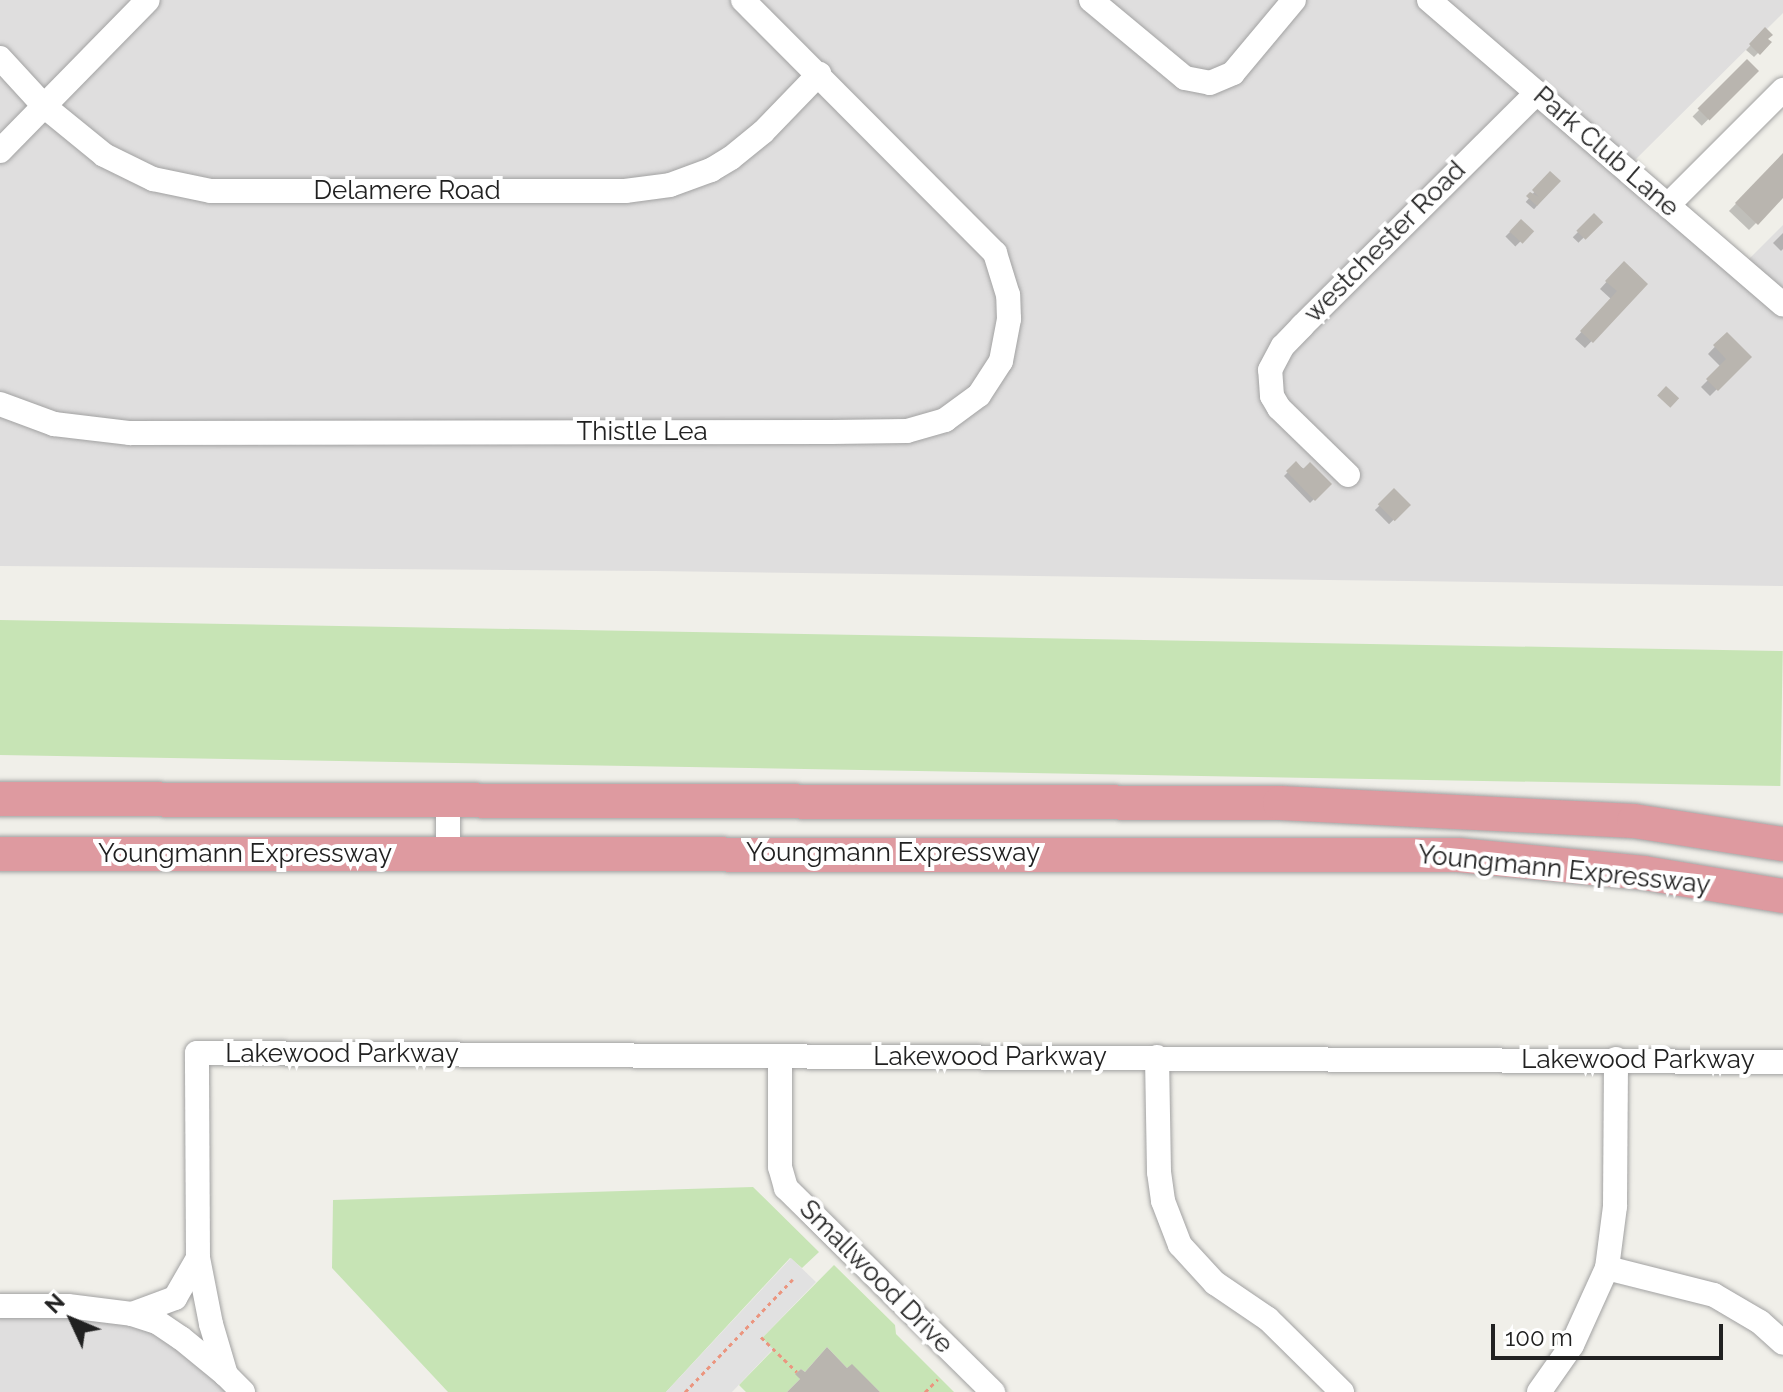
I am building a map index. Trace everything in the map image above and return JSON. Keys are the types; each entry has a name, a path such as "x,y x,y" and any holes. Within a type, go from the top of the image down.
{"highway":[{"name":"Youngmann Expressway","path":"0,799 1280,803 1634,821 1783,844"},
{"name":"Youngmann Expressway","path":"0,854 1458,855 1644,873 1783,896"}],"street":[{"path":"0,151 148,0"},
{"name":"Thistle Lea","path":"0,404 54,424 130,433 831,432 926,427 963,408 992,379 1007,339 1008,295 995,253 743,0"},
{"path":"1091,0 1185,78 1210,83 1233,73 1294,0"},
{"name":"Park Club Lane","path":"1429,0 1456,8 1537,93 1783,305"},
{"name":"Delamere Road","path":"0,58 44,106 104,155 153,179 211,191 647,190 694,178 731,158 763,132 819,74"},
{"path":"1668,205 1783,90"},
{"name":"westchester Road","path":"1348,475 1279,408 1272,396 1270,370 1283,346 1537,93"},
{"path":"448,801 448,854"},
{"name":"Lakewood Parkway","path":"198,1258 197,1053 1783,1062"},
{"name":"Smallwood Drive","path":"780,1056 780,1167 786,1188 993,1392"},
{"path":"1157,1057 1161,1187 1171,1226 1180,1245 1215,1283 1268,1319 1342,1392"},
{"path":"1539,1392 1572,1345 1607,1268 1615,1206 1616,1059"},
{"path":"132,1314 175,1298 198,1258"},
{"path":"198,1258 211,1324 234,1384"},
{"path":"1607,1268 1714,1295 1760,1322 1783,1343"},
{"path":"0,1306 79,1307 132,1314 157,1322 181,1338 234,1384"}],"path":[{"path":"685,1392 793,1279"},
{"path":"761,1337 797,1372"},
{"path":"925,1392 938,1379"}],"shaded area":[{"path":"0,0 1783,0 1783,13 1634,161 1747,261 1783,225 1783,586 0,566"},
{"path":"791,1258 816,1282 762,1338 773,1349 732,1392 666,1392"},
{"path":"0,1310 132,1314 243,1392 0,1392"}],"green space":[{"path":"0,620 1783,651 1780,786 0,755"},
{"path":"753,1187 819,1252 802,1268 790,1258 666,1392 448,1392 332,1268 333,1200"},
{"path":"834,1265 895,1325 896,1334 954,1392 880,1392 852,1365 847,1368 827,1347 805,1372 801,1369 796,1373 800,1379 787,1392 746,1392 739,1385 773,1350 762,1338"}],"building":[{"path":"1765,27 1773,35 1768,39 1772,42 1760,55 1749,44"},
{"path":"1747,59 1759,71 1710,121 1698,108"},
{"path":"1783,153 1783,198 1758,225 1735,203"},
{"path":"1550,171 1561,181 1537,206 1526,196 1530,192 1539,197 1532,190"},
{"path":"1594,213 1603,222 1586,240 1576,231"},
{"path":"1521,219 1534,231 1523,244 1509,231"},
{"path":"1624,261 1648,284 1593,343 1580,331 1617,291 1605,281"},
{"path":"1727,332 1752,357 1718,391 1706,379 1726,359 1713,345"},
{"path":"1666,386 1679,398 1670,408 1657,396"},
{"path":"1296,461 1303,469 1310,462 1332,484 1315,501 1286,471"},
{"path":"1394,488 1411,505 1395,521 1378,504"},
{"path":"827,1347 847,1368 852,1364 880,1392 787,1392 800,1379 795,1374 801,1369 805,1372"}]}
